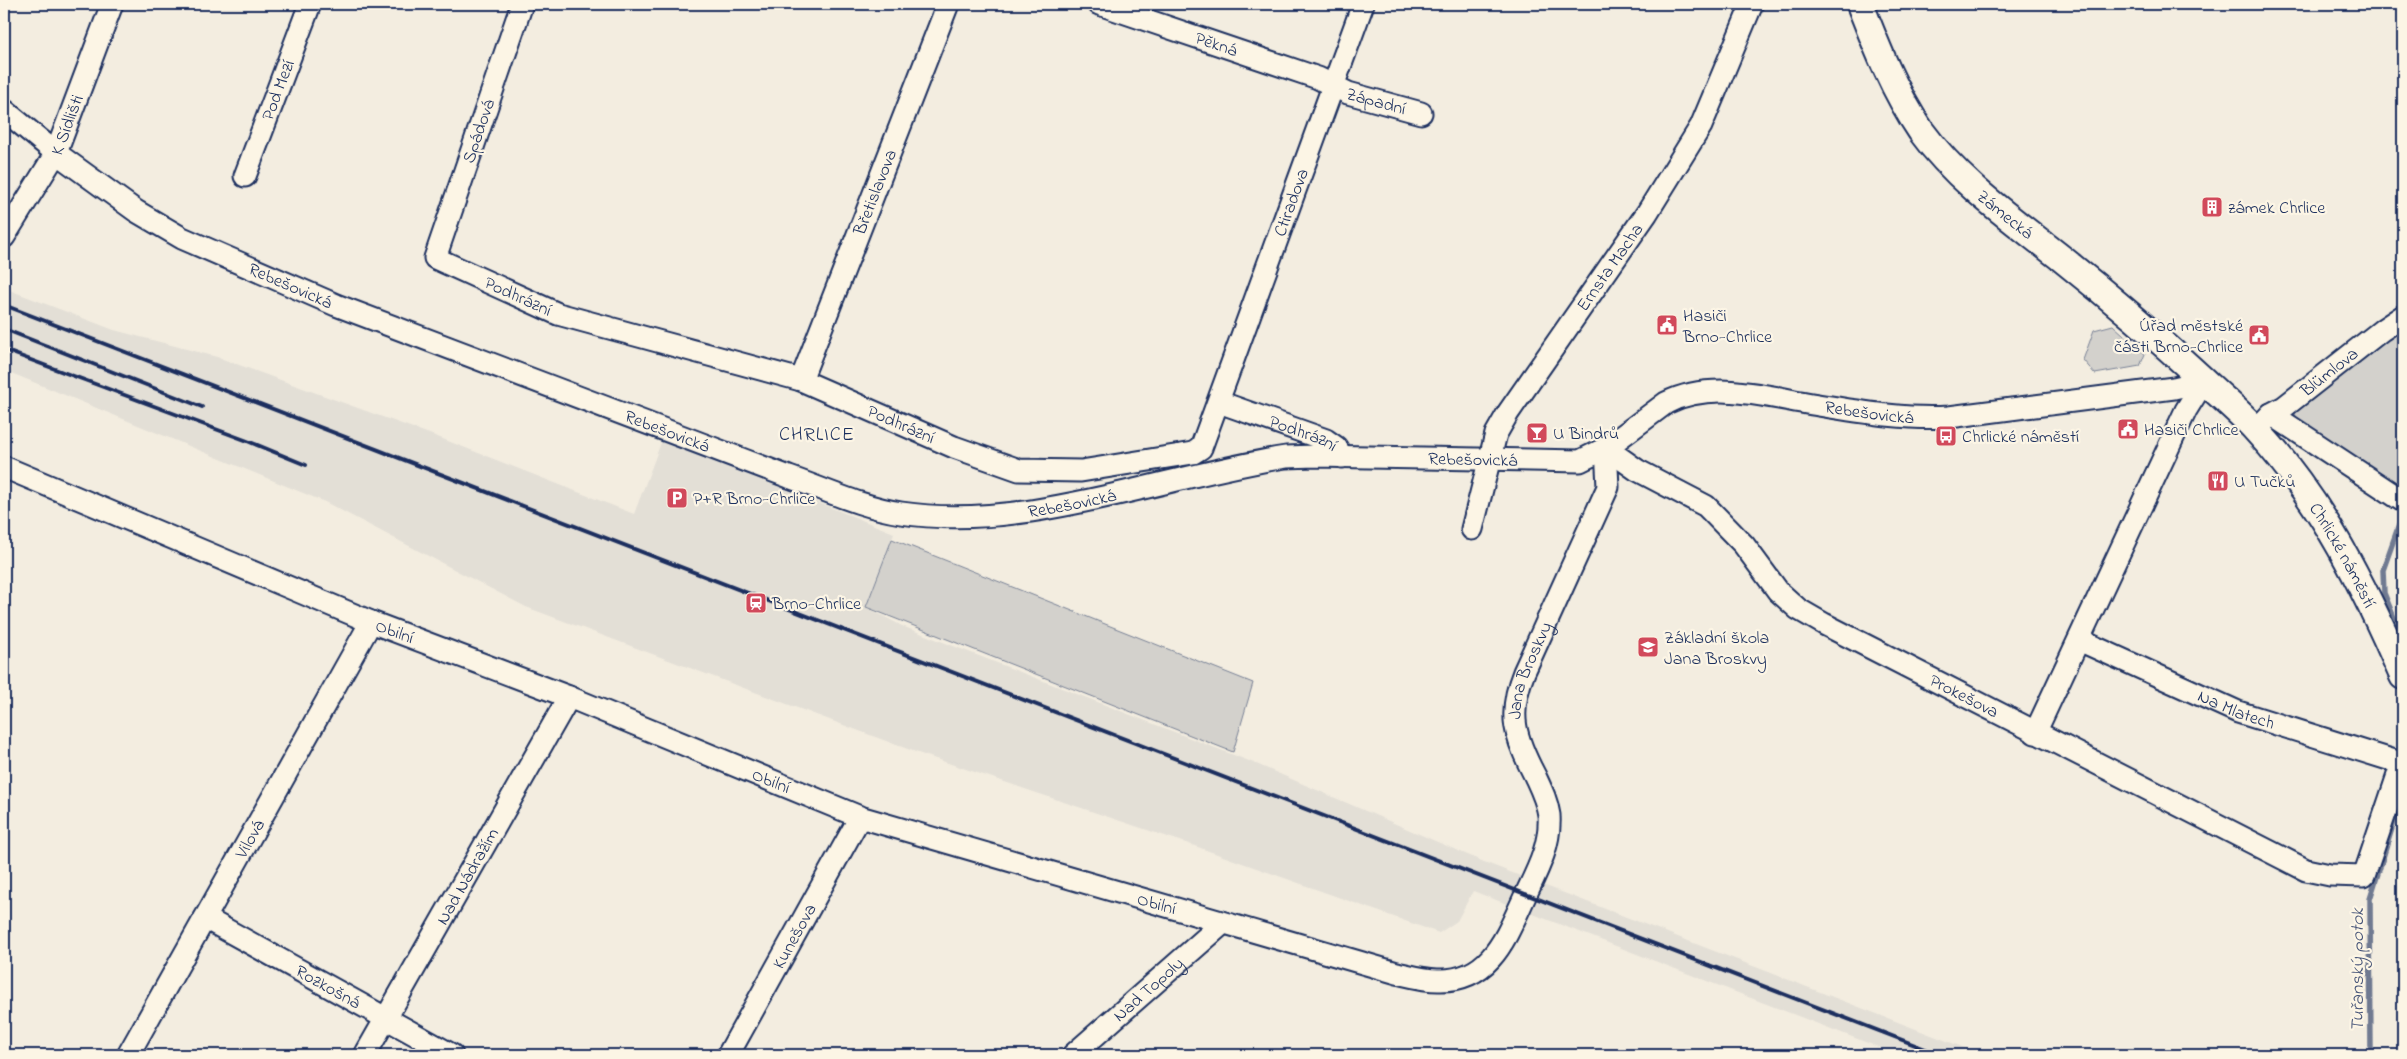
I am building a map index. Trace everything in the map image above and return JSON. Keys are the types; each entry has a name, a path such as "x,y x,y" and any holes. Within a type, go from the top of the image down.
{"street":[{"name":"K Sídlišti","path":"4,237 56,153 112,4"},
{"name":"Pod Mezí","path":"245,176 310,4"},
{"name":"Spádová","path":"435,258 522,4"},
{"name":"Břetislavova","path":"801,380 948,4"},
{"name":"Pěkná","path":"1099,4 1318,78 1333,85"},
{"name":"Ctiradova","path":"1219,402 1362,4"},
{"name":"Ernsta Macha","path":"1472,529 1491,460 1496,434 1508,413 1647,213 1701,126 1752,4"},
{"name":"Zámecká","path":"1860,4 1884,65 1905,106 1923,133 1944,158 1992,203 2094,284 2204,381"},
{"name":"Západní","path":"1333,85 1348,93 1421,113"},
{"name":"Rebešovická","path":"4,110 56,153 136,211 182,238 336,305 861,504 901,513 960,516 994,514 1074,503 1266,460 1314,456 1574,462 1586,459 1606,448 1666,403 1676,398 1703,391 1739,392 1918,419 1949,417 2174,388 2204,381"},
{"name":"Podhrázní","path":"435,258 558,314 801,380 954,447 1019,470 1081,471 1193,453 1198,451 1203,445 1219,402 1326,440 1336,447 1342,457"},
{"name":"Blümlova","path":"2264,422 2382,330 2403,316"},
{"name":"Chrlické náměstí","path":"2204,381 2264,422 2354,570 2374,608 2403,676"},
{"path":"2035,732 2186,410 2204,381"},
{"path":"2264,422 2403,501"},
{"name":"Prokešova","path":"1606,448 1637,470 1706,506 1744,545 1778,592 1798,609 2306,870 2330,875 2364,876 2402,762"},
{"name":"Jana Broskvy","path":"1526,895 1542,860 1549,823 1542,791 1515,731 1515,700 1524,672 1608,487 1606,448"},
{"name":"Obilní","path":"4,467 371,622 569,697 860,817 1397,973 1428,980 1450,980 1481,968 1503,944 1526,895"},
{"name":"Vilová","path":"128,1055 371,622"},
{"name":"Na Mlatech","path":"2079,640 2238,712 2402,762"},
{"name":"Nad Nádražím","path":"365,1055 569,697"},
{"name":"Kunešova","path":"728,1055 860,817"},
{"name":"Rozkošná","path":"205,918 452,1055"},
{"name":"Nad Topoly","path":"1072,1055 1223,923"}],"shaded area":[{"path":"4,288 114,330 217,357 435,436 634,514 662,440 894,533 866,607 902,626 1254,763 1484,862 1983,1055 1899,1055 1473,891 1457,921 1439,933 1192,845 921,754 526,607 325,502 4,370"},
{"path":"2113,325 2145,354 2140,366 2095,374 2083,360 2094,330"},
{"path":"2403,328 2403,490 2297,418 2294,412 2297,404"},
{"path":"892,539 1253,683 1233,752 866,607"}],"waterway":[{"name":"Tuřanský potok","path":"2403,518 2383,570 2384,593 2403,640"},
{"name":"Tuřanský potok","path":"2371,1055 2370,899 2399,806 2403,800"}],"railway":[{"path":"4,305 1941,1055"},
{"path":"4,329 202,407"},
{"path":"4,350 245,440 306,465"}],"place":[{"name":"zámek Chrlice","path":"2212,207"},
{"name":"Hasiči Brno-Chrlice","path":"1667,325"},
{"name":"Úřad městské části Brno-Chrlice","path":"2259,335"},
{"name":"Hasiči Chrlice","path":"2128,429"},
{"name":"U Bindrů","path":"1537,433"},
{"name":"Chrlické náměstí","path":"1946,436"},
{"name":"U Tučků","path":"2218,481"},
{"name":"P+R Brno-Chrlice","path":"677,498"},
{"name":"Brno-Chrlice","path":"756,603"},
{"name":"Základní škola Jana Broskvy","path":"1648,647"}],"district":[{"name":"CHRLICE","path":"817,433"}]}
